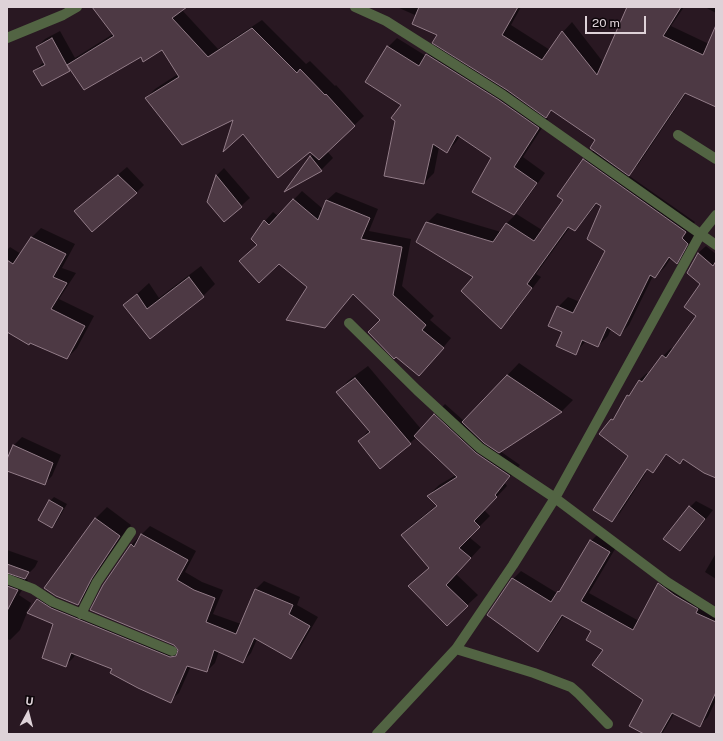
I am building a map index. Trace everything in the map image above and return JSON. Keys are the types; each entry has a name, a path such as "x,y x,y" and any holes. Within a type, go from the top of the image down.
{"street":[{"path":"7,38 63,15 77,7"},
{"path":"355,7 386,21 504,95 716,245"},
{"path":"678,135 716,159"},
{"path":"377,734 456,649 513,565 555,498 700,235 716,216"},
{"path":"348,323 417,390 480,448 555,498 667,582 716,613"},
{"path":"81,614 97,582 131,532"},
{"path":"7,578 33,589 53,602 172,651"},
{"path":"456,649 534,673 571,687 608,724"}],"building":[{"path":"92,7 187,7 172,18 208,57 252,28 297,73 300,69 325,95 326,94 355,126 319,160 310,152 278,178 243,134 223,152 233,120 182,145 145,98 179,77 162,50 143,62 141,57 84,90 67,65 114,36"},
{"path":"419,7 518,7 502,35 542,60 562,31 597,75 627,7 681,7 663,36 703,55 716,25 716,107 685,93 629,176 590,148 595,140 551,110 546,118 507,90 432,43 437,35 412,24"},
{"path":"52,38 70,71 42,86 33,71 45,65 36,47"},
{"path":"387,46 419,66 426,54 499,100 539,128 514,167 537,183 514,215 472,192 491,158 457,135 447,153 433,144 424,184 384,176 395,121 391,118 401,105 365,82"},
{"path":"310,156 322,171 284,192"},
{"path":"583,159 686,232 682,238 688,244 677,264 669,257 655,278 650,275 620,336 607,327 598,347 582,340 576,355 556,346 562,332 548,326 557,306 573,313 605,251 587,239 601,206 596,203 575,231 568,227 527,284 532,288 501,329 461,291 473,277 416,242 426,222 493,242 506,223 534,241 563,200 557,196"},
{"path":"118,175 137,193 92,232 74,211"},
{"path":"216,175 242,207 224,222 207,202"},
{"path":"293,199 318,220 326,200 370,218 361,239 402,247 393,295 426,325 422,330 444,348 419,376 396,357 394,359 368,332 380,320 353,294 325,328 286,320 307,287 279,264 259,283 239,261 257,245 251,239 264,220 269,225"},
{"path":"31,237 66,254 53,277 67,283 51,309 85,326 67,359 30,343 29,345 7,332 7,260 13,264"},
{"path":"698,253 713,266 716,261 716,478 704,473 683,459 680,464 666,454 653,473 647,469 612,522 593,510 628,456 599,434 611,419 613,420 627,395 629,396 639,380 642,382 662,355 666,358 696,316 684,307 700,284 687,273"},
{"path":"189,277 204,297 150,339 123,305 137,294 147,309"},
{"path":"507,375 562,412 499,453 484,443 462,422"},
{"path":"355,378 411,444 380,469 358,441 370,432 336,392"},
{"path":"434,414 476,453 510,476 495,495 497,497 474,521 480,527 459,548 471,558 446,585 468,606 447,626 408,586 429,568 401,535 437,506 427,496 457,477 414,436"},
{"path":"13,445 53,463 45,485 7,471 7,459"},
{"path":"49,500 63,508 52,528 38,520"},
{"path":"689,506 705,519 680,551 663,539"},
{"path":"95,518 120,536 92,578 78,605 56,596 44,588"},
{"path":"141,534 188,560 177,580 194,590 215,598 206,622 236,634 255,589 293,605 289,614 310,626 291,659 254,638 243,663 214,650 207,672 187,666 171,703 110,673 112,669 71,653 66,667 42,658 53,624 27,613 37,599 51,608 170,657 176,656 178,650 174,645 90,610 103,585 131,544 134,547"},
{"path":"590,540 610,552 581,601 633,630 658,583 674,595 698,609 696,613 716,622 716,692 700,727 672,713 660,734 644,734 629,726 643,700 592,665 603,650 586,640 591,631 562,615 538,652 487,615 512,578 551,602 558,591 559,592"},
{"path":"7,564 29,572 25,579 7,573"},
{"path":"7,586 18,590 7,611"}]}
